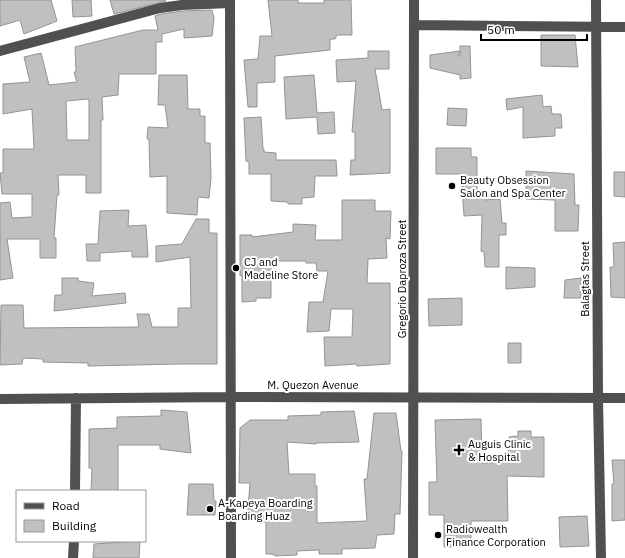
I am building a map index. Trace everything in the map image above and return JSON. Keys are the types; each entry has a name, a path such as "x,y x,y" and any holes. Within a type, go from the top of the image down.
{"street":[{"name":"Gregorio Daproza Street","path":"413,558 414,0"},
{"name":"Balagtas Street","path":"596,0 598,398 601,558"},
{"path":"0,51 160,8 230,2 231,558"},
{"path":"414,25 625,27"},
{"name":"M. Quezon Avenue","path":"0,399 231,397 625,398"},
{"path":"75,490 76,398"},
{"path":"73,558 74,542"}],"building":[{"path":"0,0 51,0 57,21 24,34 20,20 0,26"},
{"path":"72,0 91,0 92,16 73,17"},
{"path":"110,0 165,0 166,1 114,14"},
{"path":"268,0 298,0 298,3 324,3 324,0 351,0 352,35 337,35 335,39 330,39 330,50 275,56 275,82 257,83 257,107 248,107 244,60 258,59 260,36 272,36"},
{"path":"212,10 214,18 212,36 184,38 184,29 162,34 162,42 156,42 156,74 119,74 118,95 102,97 103,120 101,120 101,193 86,193 86,175 58,175 59,195 57,195 54,238 56,238 56,258 40,258 40,239 7,239 13,278 0,280 0,203 10,202 12,218 32,217 32,194 2,194 0,173 3,173 3,149 34,149 32,109 3,114 3,84 30,82 24,57 41,53 49,85 77,82 74,72 76,72 75,47 143,30 158,30 155,16 183,11","holes":["89,99 89,140 67,140 66,101"]},
{"path":"541,35 575,35 578,67 541,66"},
{"path":"460,46 470,46 471,78 460,79 460,75 430,68 430,55 460,51"},
{"path":"368,51 389,51 389,69 375,69 382,110 390,109 390,173 350,175 351,160 355,160 355,132 352,132 356,81 337,82 336,60 368,58"},
{"path":"159,75 187,75 188,109 200,109 200,116 205,116 205,143 210,143 211,178 209,198 198,197 197,215 167,213 167,176 150,177 149,139 147,139 148,127 168,128 165,105 158,105"},
{"path":"314,75 317,113 334,112 335,133 318,134 317,117 286,119 284,77"},
{"path":"542,95 543,107 551,106 552,114 561,114 562,128 555,128 555,136 523,138 523,107 507,110 506,99"},
{"path":"448,108 467,109 466,126 447,125"},
{"path":"261,117 264,152 276,153 276,160 336,160 337,176 315,176 314,197 302,198 302,204 288,204 288,202 271,201 271,174 249,174 249,162 246,161 244,118"},
{"path":"436,148 471,148 471,157 477,157 477,190 484,190 485,200 500,199 502,223 506,223 506,235 499,235 499,267 485,267 484,252 481,251 482,215 464,216 461,174 436,174"},
{"path":"526,171 574,174 575,205 579,205 578,231 555,231 555,200 526,199"},
{"path":"614,172 625,172 625,197 614,196"},
{"path":"342,200 375,200 375,211 391,211 390,239 386,238 387,258 368,259 367,283 390,283 390,364 325,366 324,337 352,337 353,309 331,309 329,331 307,332 309,302 323,302 328,271 317,271 316,263 306,263 306,261 271,261 271,298 256,298 256,301 242,302 242,275 240,276 240,235 252,235 252,237 293,232 293,224 316,225 315,240 342,240"},
{"path":"129,210 128,226 146,225 148,257 132,257 132,251 100,253 100,261 87,261 86,244 98,244 100,211"},
{"path":"196,219 209,219 209,233 217,233 217,364 88,366 88,363 43,362 43,359 23,358 22,364 0,365 1,305 23,305 24,328 139,327 137,314 149,314 152,327 178,327 178,308 191,308 190,257 156,262 156,246 182,244"},
{"path":"625,242 625,298 611,297 610,267 614,267 613,243"},
{"path":"506,267 535,268 535,287 506,289"},
{"path":"62,278 78,278 78,281 94,283 92,296 125,293 126,303 54,311 55,295 62,295"},
{"path":"581,278 581,298 564,298 565,280"},
{"path":"462,298 462,325 429,326 428,299"},
{"path":"508,343 521,343 521,363 508,363"},
{"path":"161,410 187,412 191,453 160,449 160,445 118,445 118,490 91,490 92,468 89,468 89,429 117,428 117,417 161,416"},
{"path":"354,411 359,442 316,444 287,442 289,474 315,474 315,486 317,486 317,523 367,521 364,479 367,479 374,413 396,413 402,451 400,514 395,514 394,534 377,535 375,548 342,549 342,554 319,554 319,550 297,551 297,555 276,556 266,554 266,522 247,521 250,483 239,483 240,428 250,420 288,420 288,416 321,415 321,412"},
{"path":"481,419 482,463 508,462 509,437 518,436 518,431 531,431 531,437 544,437 544,477 507,476 508,521 471,521 471,547 444,547 444,515 429,515 429,482 437,482 435,420"},
{"path":"612,460 625,460 625,520 612,521 612,484 614,484"},
{"path":"189,484 213,484 214,501 216,501 215,515 187,515"},
{"path":"587,516 589,546 560,547 559,517"},
{"path":"140,542 139,558 93,558 94,544"}],"place":[{"name":"Beauty Obsession Salon and Spa Center","path":"452,186"},
{"name":"CJ and Madeline Store","path":"236,268"},
{"name":"Auguis Clinic & Hospital","path":"459,450"},
{"name":"A-Kapeya Boarding Boarding Huaz","path":"210,509"},
{"name":"Radiowealth Finance Corporation","path":"438,535"}]}
